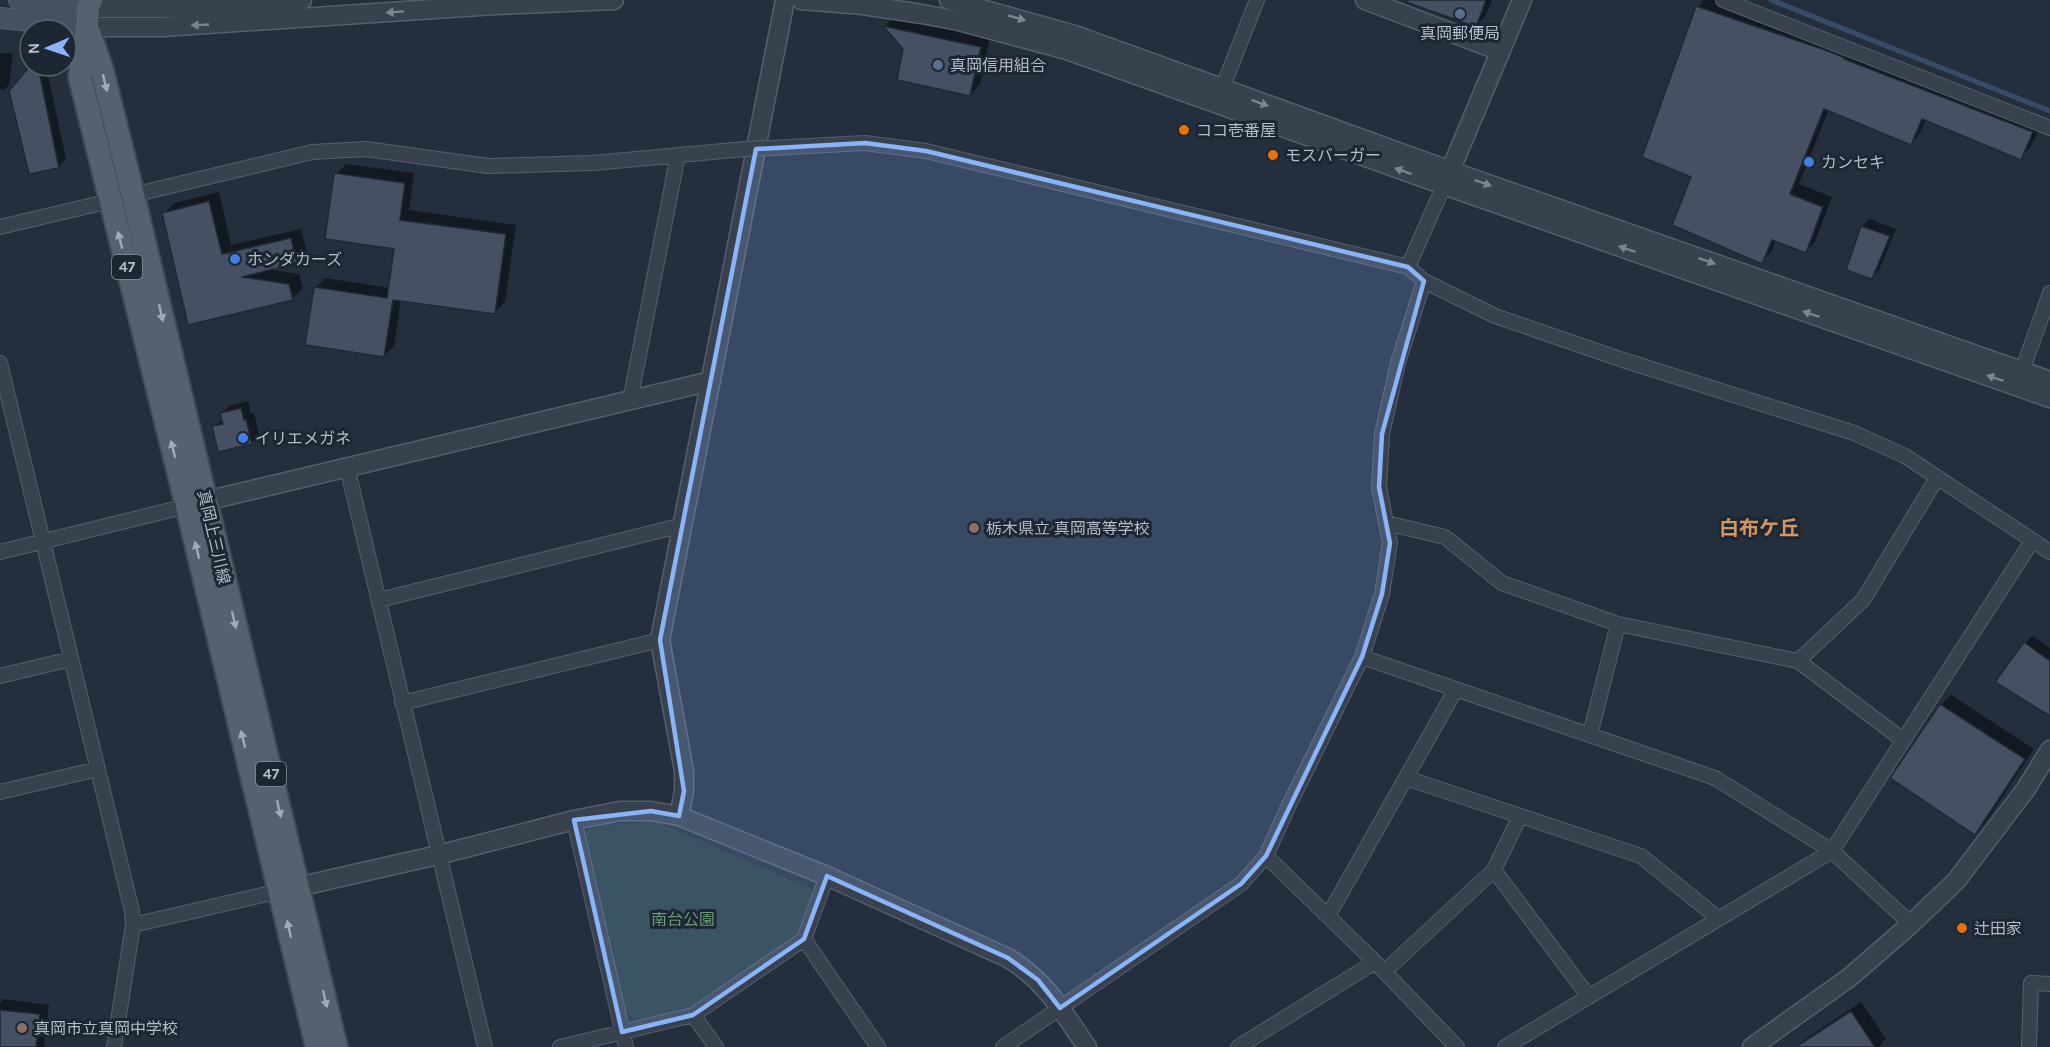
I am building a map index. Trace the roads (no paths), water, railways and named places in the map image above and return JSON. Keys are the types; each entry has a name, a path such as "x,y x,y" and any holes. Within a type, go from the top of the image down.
{"main road":[{"path":"19,0 89,12"},
{"path":"0,18 89,12"},
{"name":"真岡上三川線","path":"89,12 133,195 196,504 289,889 336,1047"},
{"name":"真岡上三川線","path":"89,12 80,77 110,201 196,504"},
{"name":"真岡上三川線","path":"289,889 317,1047"}],"street":[{"path":"89,12 302,0"},
{"path":"89,12 124,28 495,3 614,0"},
{"path":"679,816 684,791 684,771 660,640 785,0"},
{"path":"801,0 863,5 959,21 1067,50 2050,381"},
{"path":"1222,89 1257,0"},
{"path":"1365,0 1500,51"},
{"path":"1408,267 1522,0"},
{"path":"1723,0 2050,128"},
{"path":"959,21 957,1 1075,35 1222,89 1447,178 2050,398"},
{"path":"133,195 312,152 366,149 488,166 594,163 745,149 865,143 926,151 1408,267 1424,281 1496,316 1623,360 1854,433 1905,456 2050,552"},
{"path":"630,401 678,155"},
{"path":"0,227 110,201"},
{"path":"1003,1047 1241,884 1266,856 1288,806 1362,657 1382,594 1390,543 1380,487 1382,434 1398,363 1424,281"},
{"path":"2022,371 2050,294"},
{"path":"0,363 132,911 133,925 114,1047"},
{"path":"0,552 711,381"},
{"path":"0,427 15,424"},
{"path":"347,467 485,1047"},
{"path":"1798,661 1863,600 1937,478"},
{"path":"1386,523 1445,537 1502,583 1618,624 1798,661 1903,740"},
{"path":"379,600 683,525"},
{"path":"1505,1047 1832,851 2032,541"},
{"path":"1590,735 1618,624"},
{"path":"402,703 660,640"},
{"path":"1362,657 1715,778 1832,851 1911,924"},
{"path":"0,676 70,659"},
{"path":"1328,916 1456,689"},
{"path":"1755,1046 1850,977 1956,881 2026,789 2050,750"},
{"path":"0,792 98,769"},
{"path":"1406,778 1641,856 1719,919"},
{"path":"133,925 438,855 574,820 620,811 651,811 679,816 827,876 1008,958 1038,980 1087,1047"},
{"path":"1238,1047 1380,966 1494,870 1520,816"},
{"path":"574,820 626,1047"},
{"path":"1266,856 1380,966 1457,1047"},
{"path":"1494,870 1588,997"},
{"path":"560,1047 693,1015 804,939 827,876"},
{"path":"804,939 878,1047"},
{"path":"2029,1047 2031,983 2050,984"},
{"path":"693,1015 716,1047"}],"waterway":[{"path":"1771,0 2050,111"}],"place":[{"name":"真岡郵便局","path":"1460,14"},
{"name":"真岡信用組合","path":"938,65"},
{"name":"ココ壱番屋","path":"1184,130"},
{"name":"モスバーガー","path":"1273,155"},
{"name":"カンセキ","path":"1809,162"},
{"name":"ホンダカーズ","path":"235,259"},
{"name":"イリエメガネ","path":"243,438"},
{"name":"栃木県立 真岡高等学校","path":"974,528"},
{"name":"辻田家","path":"1962,928"},
{"name":"真岡市立真岡中学校","path":"22,1028"}],"district":[{"name":"白布ケ丘","path":"1759,528"}],"park label":[{"name":"南台公園","path":"683,919"}]}
